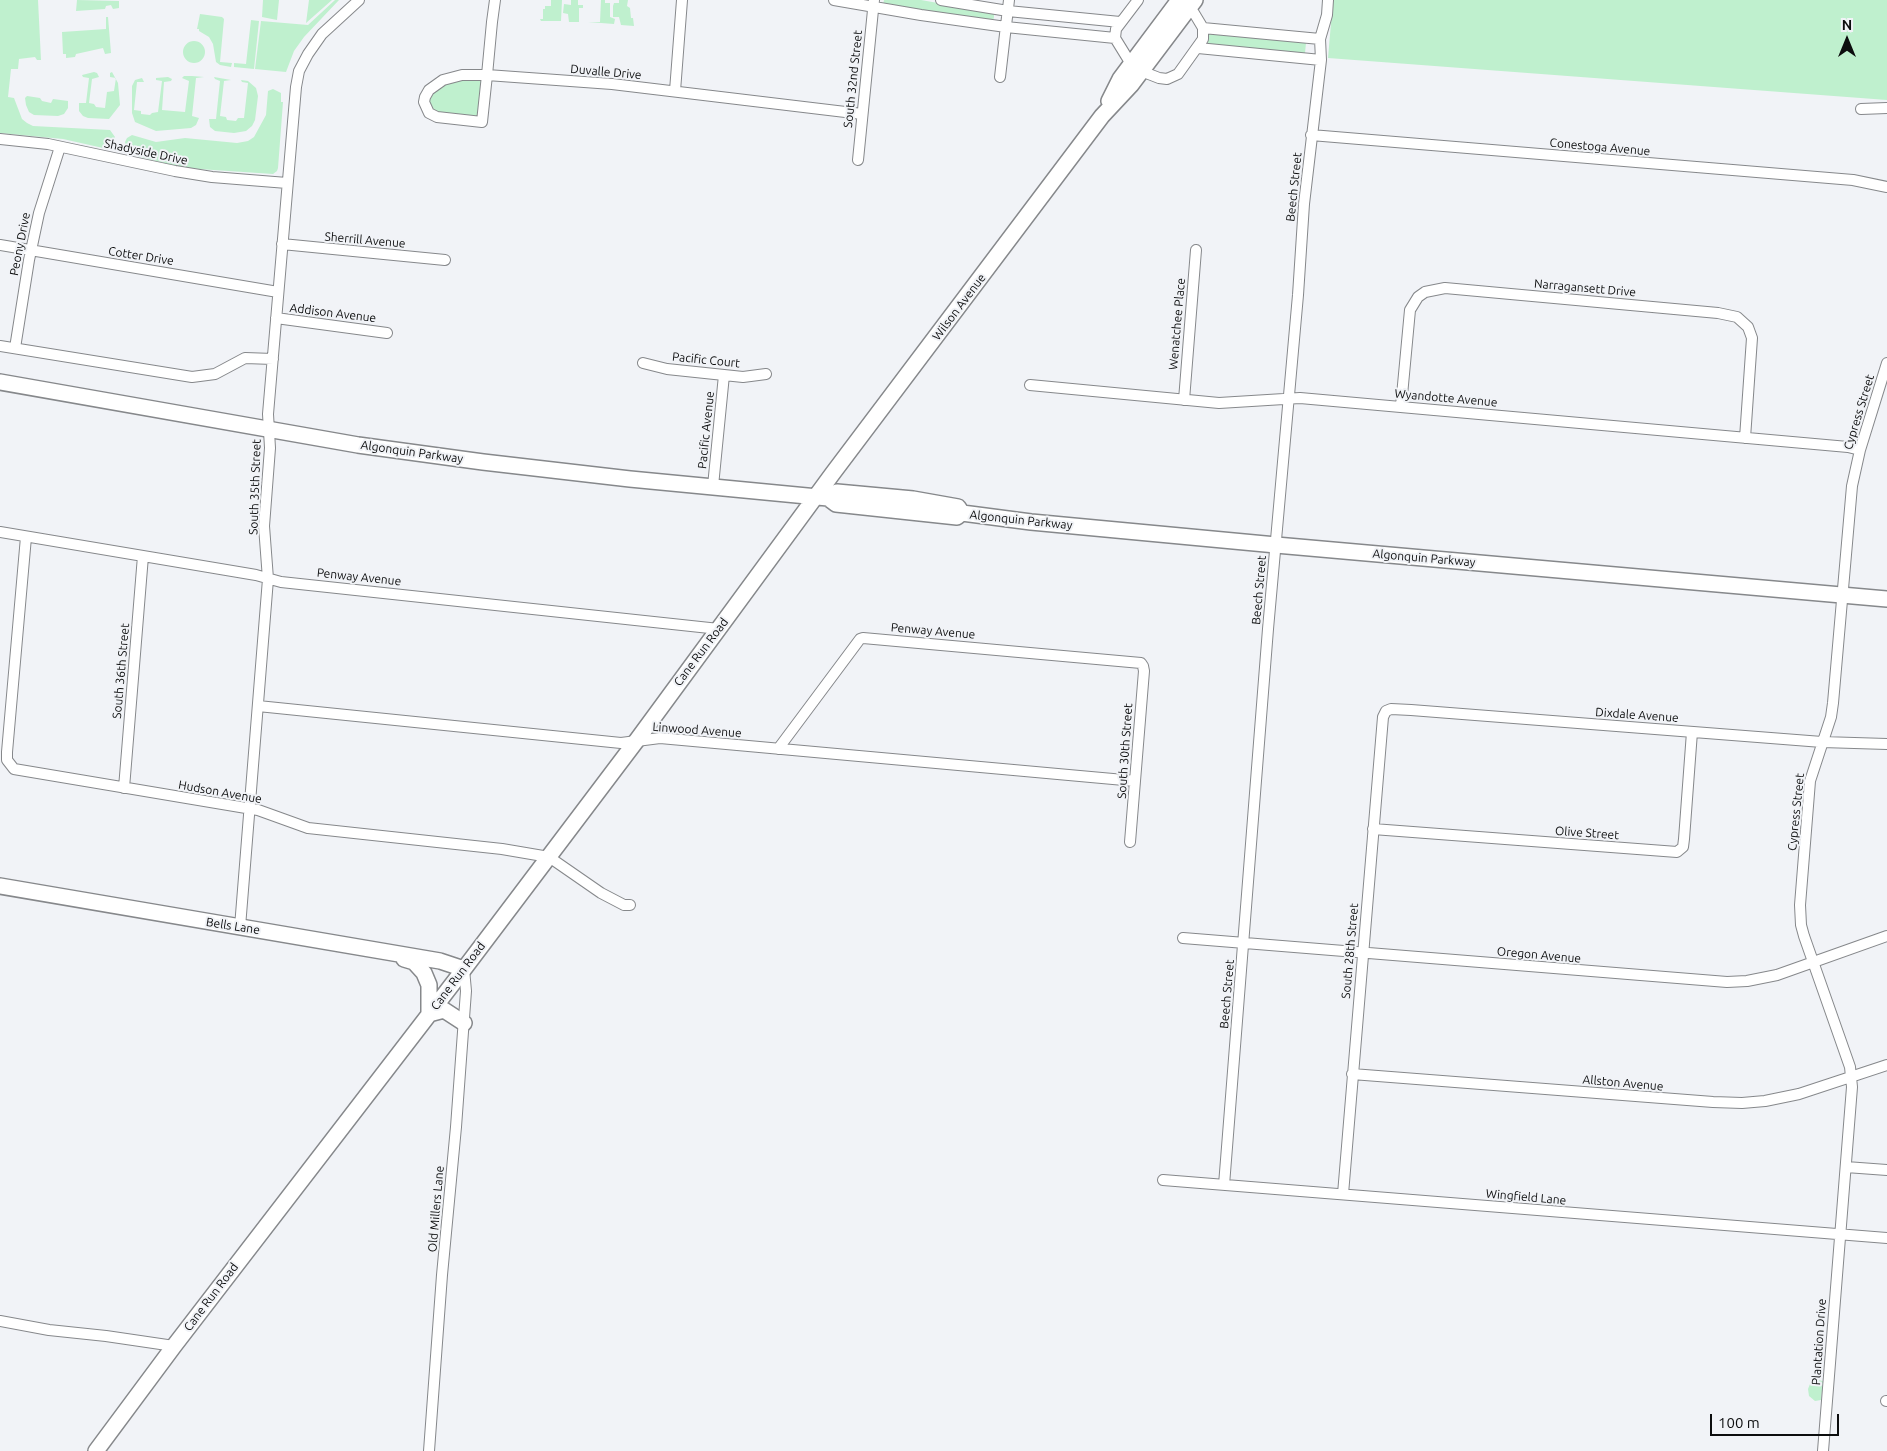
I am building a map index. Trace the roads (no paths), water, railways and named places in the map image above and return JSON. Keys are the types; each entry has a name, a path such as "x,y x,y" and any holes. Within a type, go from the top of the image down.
{"main road":[{"name":"Wilson Avenue","path":"822,498 1184,2"},
{"name":"Algonquin Parkway","path":"0,382 358,445 630,479 822,498 836,504 957,517 962,513 1031,522 1887,600"},
{"name":"Cane Run Road","path":"96,1451 174,1346 464,969 719,628 822,498"},
{"name":"Bells Lane","path":"0,886 448,962 464,969"},
{"path":"381,951 414,962 424,973 430,985 429,1014 444,1010 464,1022"}],"street":[{"name":"South 35th Street","path":"240,926 268,579 264,526 268,477 268,414 296,87 299,71 322,34 358,0"},
{"path":"487,75 495,0"},
{"path":"675,92 682,0"},
{"path":"834,0 873,4 1006,27 1115,38"},
{"path":"941,0 1008,11 1120,22"},
{"path":"1000,77 1009,0"},
{"path":"1138,0 1120,22 1115,38 1136,68 1159,78 1173,77 1178,74 1203,39 1202,28 1194,13 1184,2"},
{"name":"Beech Street","path":"1224,1185 1311,135 1321,60 1320,39 1327,15 1328,0"},
{"name":"South 32nd Street","path":"858,160 873,4"},
{"path":"1202,28 1320,39"},
{"path":"1198,48 1321,60"},
{"name":"Duvalle Drive","path":"487,75 482,122 437,116 429,113 425,108 425,97 430,90 443,80 462,75 487,75 612,84 862,114"},
{"path":"1861,108 1887,108"},
{"name":"Conestoga Avenue","path":"1311,135 1853,180 1887,187"},
{"name":"Shadyside Drive","path":"0,139 60,147 212,177 287,183"},
{"name":"Peony Drive","path":"15,348 31,251 44,193 60,147"},
{"name":"Sherrill Avenue","path":"282,244 445,260"},
{"name":"Cotter Drive","path":"0,245 278,292"},
{"name":"Wenatchee Place","path":"1184,400 1196,250"},
{"name":"Narragansett Drive","path":"1401,406 1410,310 1418,297 1425,292 1445,288 1718,313 1732,315 1740,319 1748,327 1752,338 1745,438"},
{"name":"Addison Avenue","path":"276,318 387,333"},
{"path":"0,346 192,378 215,374 246,358 273,359"},
{"name":"Pacific Court","path":"644,363 667,369 743,377 766,374"},
{"name":"Cypress Street","path":"1841,1234 1852,1087 1850,1067 1801,925 1800,905 1810,781 1833,703 1852,486 1860,450 1887,363"},
{"name":"Pacific Avenue","path":"713,486 724,375"},
{"name":"Wyandotte Avenue","path":"1030,385 1232,403 1300,398 1848,447 1860,450"},
{"name":"Penway Avenue","path":"0,532 281,582 719,628"},
{"name":"Hudson Avenue","path":"26,536 7,752 8,763 14,769 258,810 308,828 502,849 548,857"},
{"name":"South 36th Street","path":"124,788 143,556"},
{"name":"Penway Avenue","path":"778,749 854,647 864,638 1140,663"},
{"name":"South 30th Street","path":"1130,842 1144,672 1143,666 1140,663"},
{"name":"Linwood Avenue","path":"258,706 620,743 660,738 1135,781"},
{"name":"Dixdale Avenue","path":"1386,711 1391,709 1822,742 1887,744"},
{"name":"South 28th Street","path":"1343,1194 1373,829 1383,717 1386,711"},
{"name":"Olive Street","path":"1373,829 1677,852 1682,847 1684,839 1692,732"},
{"path":"548,857 601,892 624,905 630,905"},
{"name":"Oregon Avenue","path":"1183,938 1726,982 1763,978 1887,936"},
{"name":"Old Millers Lane","path":"429,1451 464,1022 466,991 464,969"},
{"name":"Allston Avenue","path":"1352,1074 1742,1103 1765,1101 1799,1094 1887,1065"},
{"path":"1846,1167 1887,1170"},
{"name":"Wingfield Lane","path":"1163,1180 1887,1238"},
{"name":"Plantation Drive","path":"1823,1451 1841,1234"},
{"path":"0,1322 174,1346"}]}
